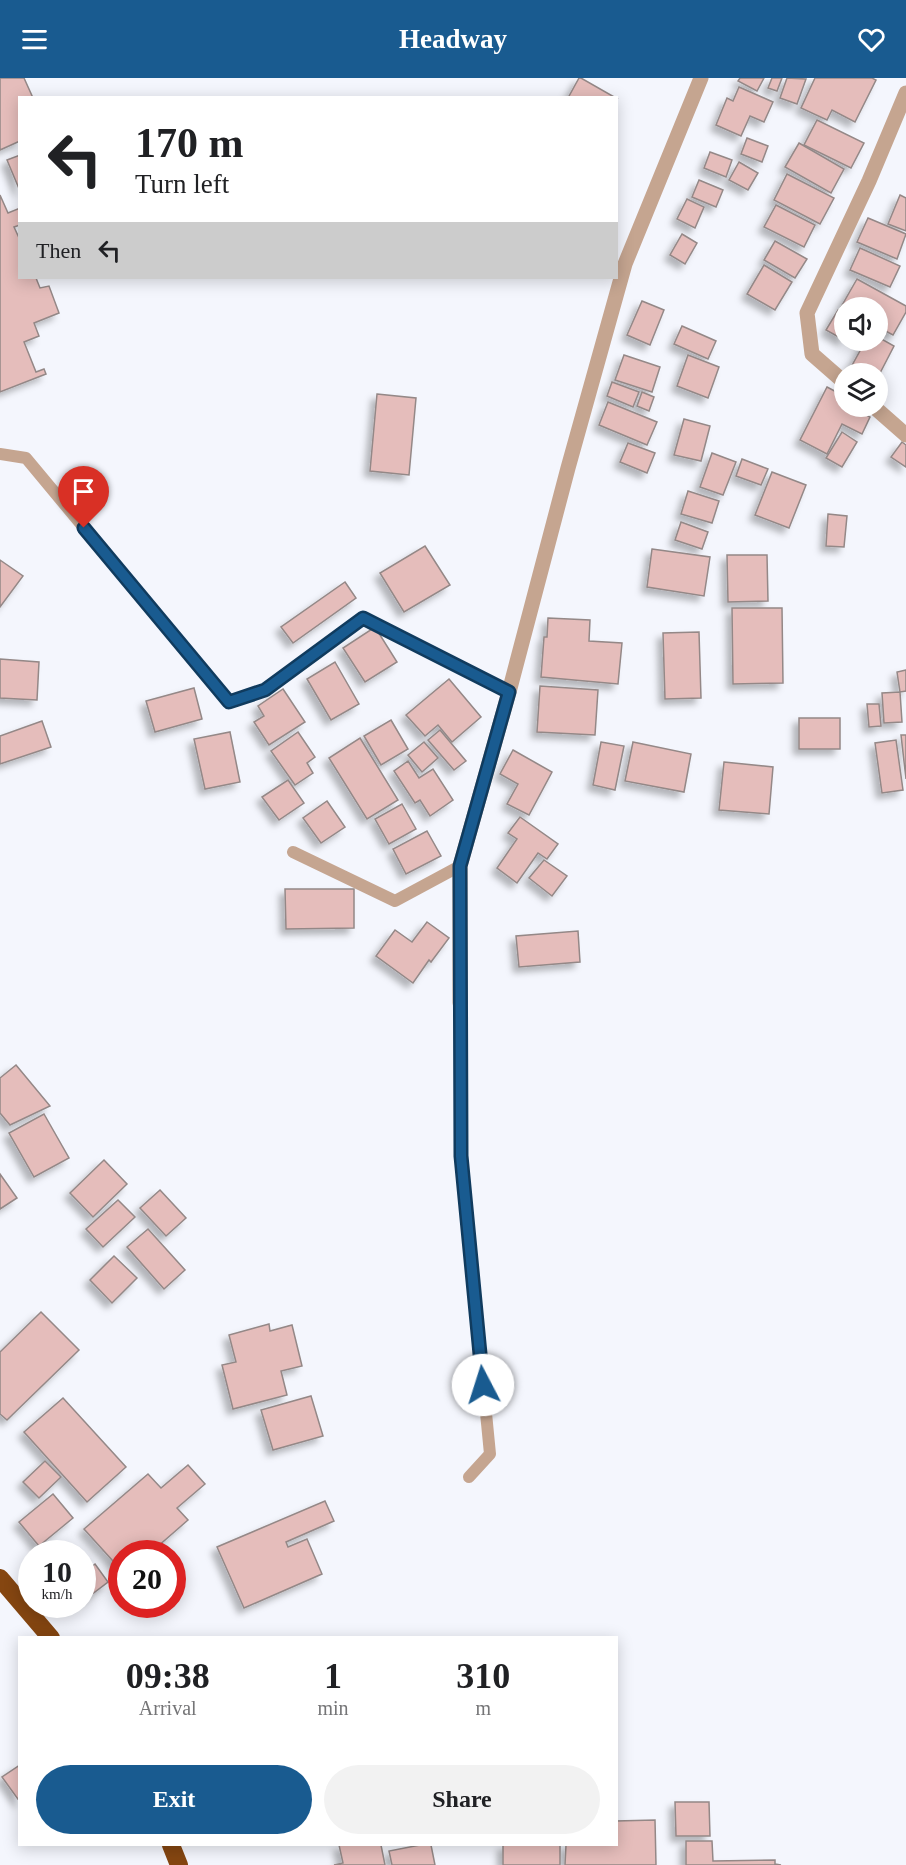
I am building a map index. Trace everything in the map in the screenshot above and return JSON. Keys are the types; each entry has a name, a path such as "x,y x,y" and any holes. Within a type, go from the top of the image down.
{"highway":[{"path":"0,1578 49,1636"},
{"path":"171,1846 178,1865"}],"street":[{"path":"460,1003 460,866 625,264 702,78"},
{"path":"834,373 812,354 807,313 906,93"},
{"path":"886,417 906,435"}],"lane":[{"path":"0,454 26,458 229,702 265,690 363,618 509,692"},
{"path":"293,852 395,901 460,866"},
{"path":"460,1003 461,1156 490,1454 469,1477"}],"building":[{"path":"0,78 24,78 32,96 18,96 18,142 0,150"},
{"path":"581,78 612,96 569,96"},
{"path":"740,78 764,78 757,91 738,81"},
{"path":"772,78 782,78 777,91 768,88"},
{"path":"787,78 806,79 797,104 780,98"},
{"path":"815,78 872,78 876,80 855,122 832,110 827,120 801,108"},
{"path":"739,87 773,102 764,122 750,116 741,136 716,125 727,98 733,101"},
{"path":"817,120 864,143 851,168 804,145"},
{"path":"747,138 768,146 762,162 741,154"},
{"path":"799,143 844,169 831,193 785,167"},
{"path":"710,152 732,160 726,177 704,168"},
{"path":"18,156 18,186 7,160"},
{"path":"739,162 758,173 748,190 729,180"},
{"path":"787,174 834,198 820,224 774,200"},
{"path":"699,180 723,190 716,207 692,197"},
{"path":"0,195 8,213 18,209 18,226 14,227 18,236 18,279 36,279 40,288 49,286 59,313 34,323 39,336 24,342 36,372 44,369 46,374 0,392"},
{"path":"900,195 906,198 906,231 888,224"},
{"path":"687,199 704,207 695,228 677,219"},
{"path":"776,205 815,225 804,247 764,227"},
{"path":"868,218 906,234 897,259 857,242"},
{"path":"682,234 697,243 685,264 670,255"},
{"path":"775,241 807,259 795,278 764,260"},
{"path":"860,248 900,266 890,287 850,270"},
{"path":"764,265 792,282 775,310 747,294"},
{"path":"857,279 906,306 906,312 893,335 888,332 888,297 847,297"},
{"path":"642,301 664,310 650,345 627,335"},
{"path":"834,317 834,334 826,330"},
{"path":"682,326 716,341 708,359 674,344"},
{"path":"888,343 894,346 885,363 853,363 860,351 888,351"},
{"path":"624,355 660,367 652,392 615,380"},
{"path":"688,355 719,367 708,398 677,386"},
{"path":"612,382 639,392 633,407 607,396"},
{"path":"827,387 834,391 834,417 870,417 862,434 842,424 827,454 800,440"},
{"path":"642,392 654,397 649,411 637,406"},
{"path":"377,394 416,398 409,475 370,471"},
{"path":"608,402 657,422 647,445 599,425"},
{"path":"684,419 710,426 701,461 674,455"},
{"path":"842,432 857,442 842,467 826,458"},
{"path":"902,442 906,445 906,467 891,457"},
{"path":"628,443 655,453 647,473 620,462"},
{"path":"712,453 736,462 723,495 700,487"},
{"path":"742,459 768,469 761,485 736,476"},
{"path":"772,472 806,485 789,528 755,515"},
{"path":"688,491 719,501 712,523 681,514"},
{"path":"828,514 847,516 844,547 826,546"},
{"path":"681,522 708,532 702,549 675,540"},
{"path":"425,546 450,585 404,612 380,573"},
{"path":"652,549 710,557 704,596 647,587"},
{"path":"727,555 767,555 768,601 728,602"},
{"path":"0,560 23,576 0,607"},
{"path":"345,582 356,598 293,643 281,627"},
{"path":"732,608 782,608 783,683 733,684"},
{"path":"548,618 590,620 589,641 622,643 618,684 541,677"},
{"path":"375,627 397,662 365,682 343,648"},
{"path":"699,632 701,698 665,699 663,633"},
{"path":"0,659 39,662 37,700 0,698"},
{"path":"335,662 359,704 331,720 307,679"},
{"path":"906,670 906,691 900,692 897,672"},
{"path":"449,679 481,717 452,742 438,725 425,736 406,715"},
{"path":"540,686 598,690 595,735 537,732"},
{"path":"194,688 202,719 155,732 146,701"},
{"path":"283,689 305,722 269,745 254,722 264,716 258,706"},
{"path":"900,692 902,722 884,723 882,693"},
{"path":"867,704 879,704 881,726 869,727"},
{"path":"799,718 840,718 840,749 799,749"},
{"path":"391,720 408,749 381,765 364,736"},
{"path":"42,721 51,747 0,764 0,736"},
{"path":"440,730 466,761 454,770 428,740"},
{"path":"230,732 240,782 205,789 194,739"},
{"path":"298,732 315,757 307,763 313,773 295,785 271,751"},
{"path":"901,735 906,735 906,779"},
{"path":"360,738 398,800 367,819 329,758"},
{"path":"896,740 903,790 882,793 875,743"},
{"path":"424,742 438,758 422,772 408,755"},
{"path":"601,742 624,746 615,790 593,785"},
{"path":"633,742 691,754 684,792 625,781"},
{"path":"513,750 552,772 529,815 507,804 518,784 500,774"},
{"path":"408,761 419,778 433,769 453,800 430,816 420,800 415,803 394,771"},
{"path":"724,762 773,767 769,814 719,810"},
{"path":"288,780 304,803 279,820 262,797"},
{"path":"327,801 345,827 321,843 303,818"},
{"path":"402,804 416,829 389,844 375,819"},
{"path":"520,817 558,844 547,859 538,853 517,883 497,868 517,839 508,833"},
{"path":"427,831 441,856 406,874 393,849"},
{"path":"544,860 567,876 552,896 529,878"},
{"path":"285,889 354,889 354,928 286,929"},
{"path":"427,922 449,938 431,962 429,960 413,983 376,956 395,930 412,942"},
{"path":"578,931 580,962 519,967 516,936"},
{"path":"16,1065 50,1106 10,1125 0,1113 0,1078"},
{"path":"44,1114 69,1158 34,1177 9,1133"},
{"path":"104,1160 127,1184 93,1217 70,1193"},
{"path":"0,1174 17,1198 0,1209"},
{"path":"160,1190 186,1218 166,1236 140,1208"},
{"path":"118,1200 135,1217 103,1247 86,1229"},
{"path":"148,1229 185,1270 164,1289 127,1247"},
{"path":"114,1256 137,1278 112,1303 90,1280"},
{"path":"41,1312 79,1350 7,1420 0,1414 0,1352"},
{"path":"269,1324 270,1331 292,1325 302,1366 281,1371 287,1395 233,1409 222,1365 236,1362 229,1335"},
{"path":"311,1396 323,1436 273,1450 261,1410"},
{"path":"63,1398 126,1467 87,1502 24,1432"},
{"path":"45,1461 61,1477 39,1498 23,1482"},
{"path":"188,1465 205,1484 177,1508 188,1520 165,1540 108,1540 108,1556 84,1529 148,1474 161,1488"},
{"path":"53,1494 73,1518 46,1540 34,1540 19,1522"},
{"path":"325,1501 334,1521 286,1542 288,1547 307,1539 322,1574 244,1608 217,1547"},
{"path":"96,1565 108,1582 96,1591"},
{"path":"18,1766 18,1799 2,1777"},
{"path":"675,1802 709,1802 710,1836 676,1836"},
{"path":"655,1820 656,1865 565,1865 566,1846 618,1846 618,1821"},
{"path":"686,1841 712,1841 713,1861 775,1860 775,1864 781,1865 686,1865"},
{"path":"339,1846 381,1846 385,1865 334,1865 343,1863"},
{"path":"415,1846 431,1846 435,1865 392,1865 389,1851"},
{"path":"503,1846 560,1846 560,1865 503,1865"}],"route":[{"path":"84,528 229,702 265,690 363,618 509,692 460,866 461,1156 483,1385"}]}
